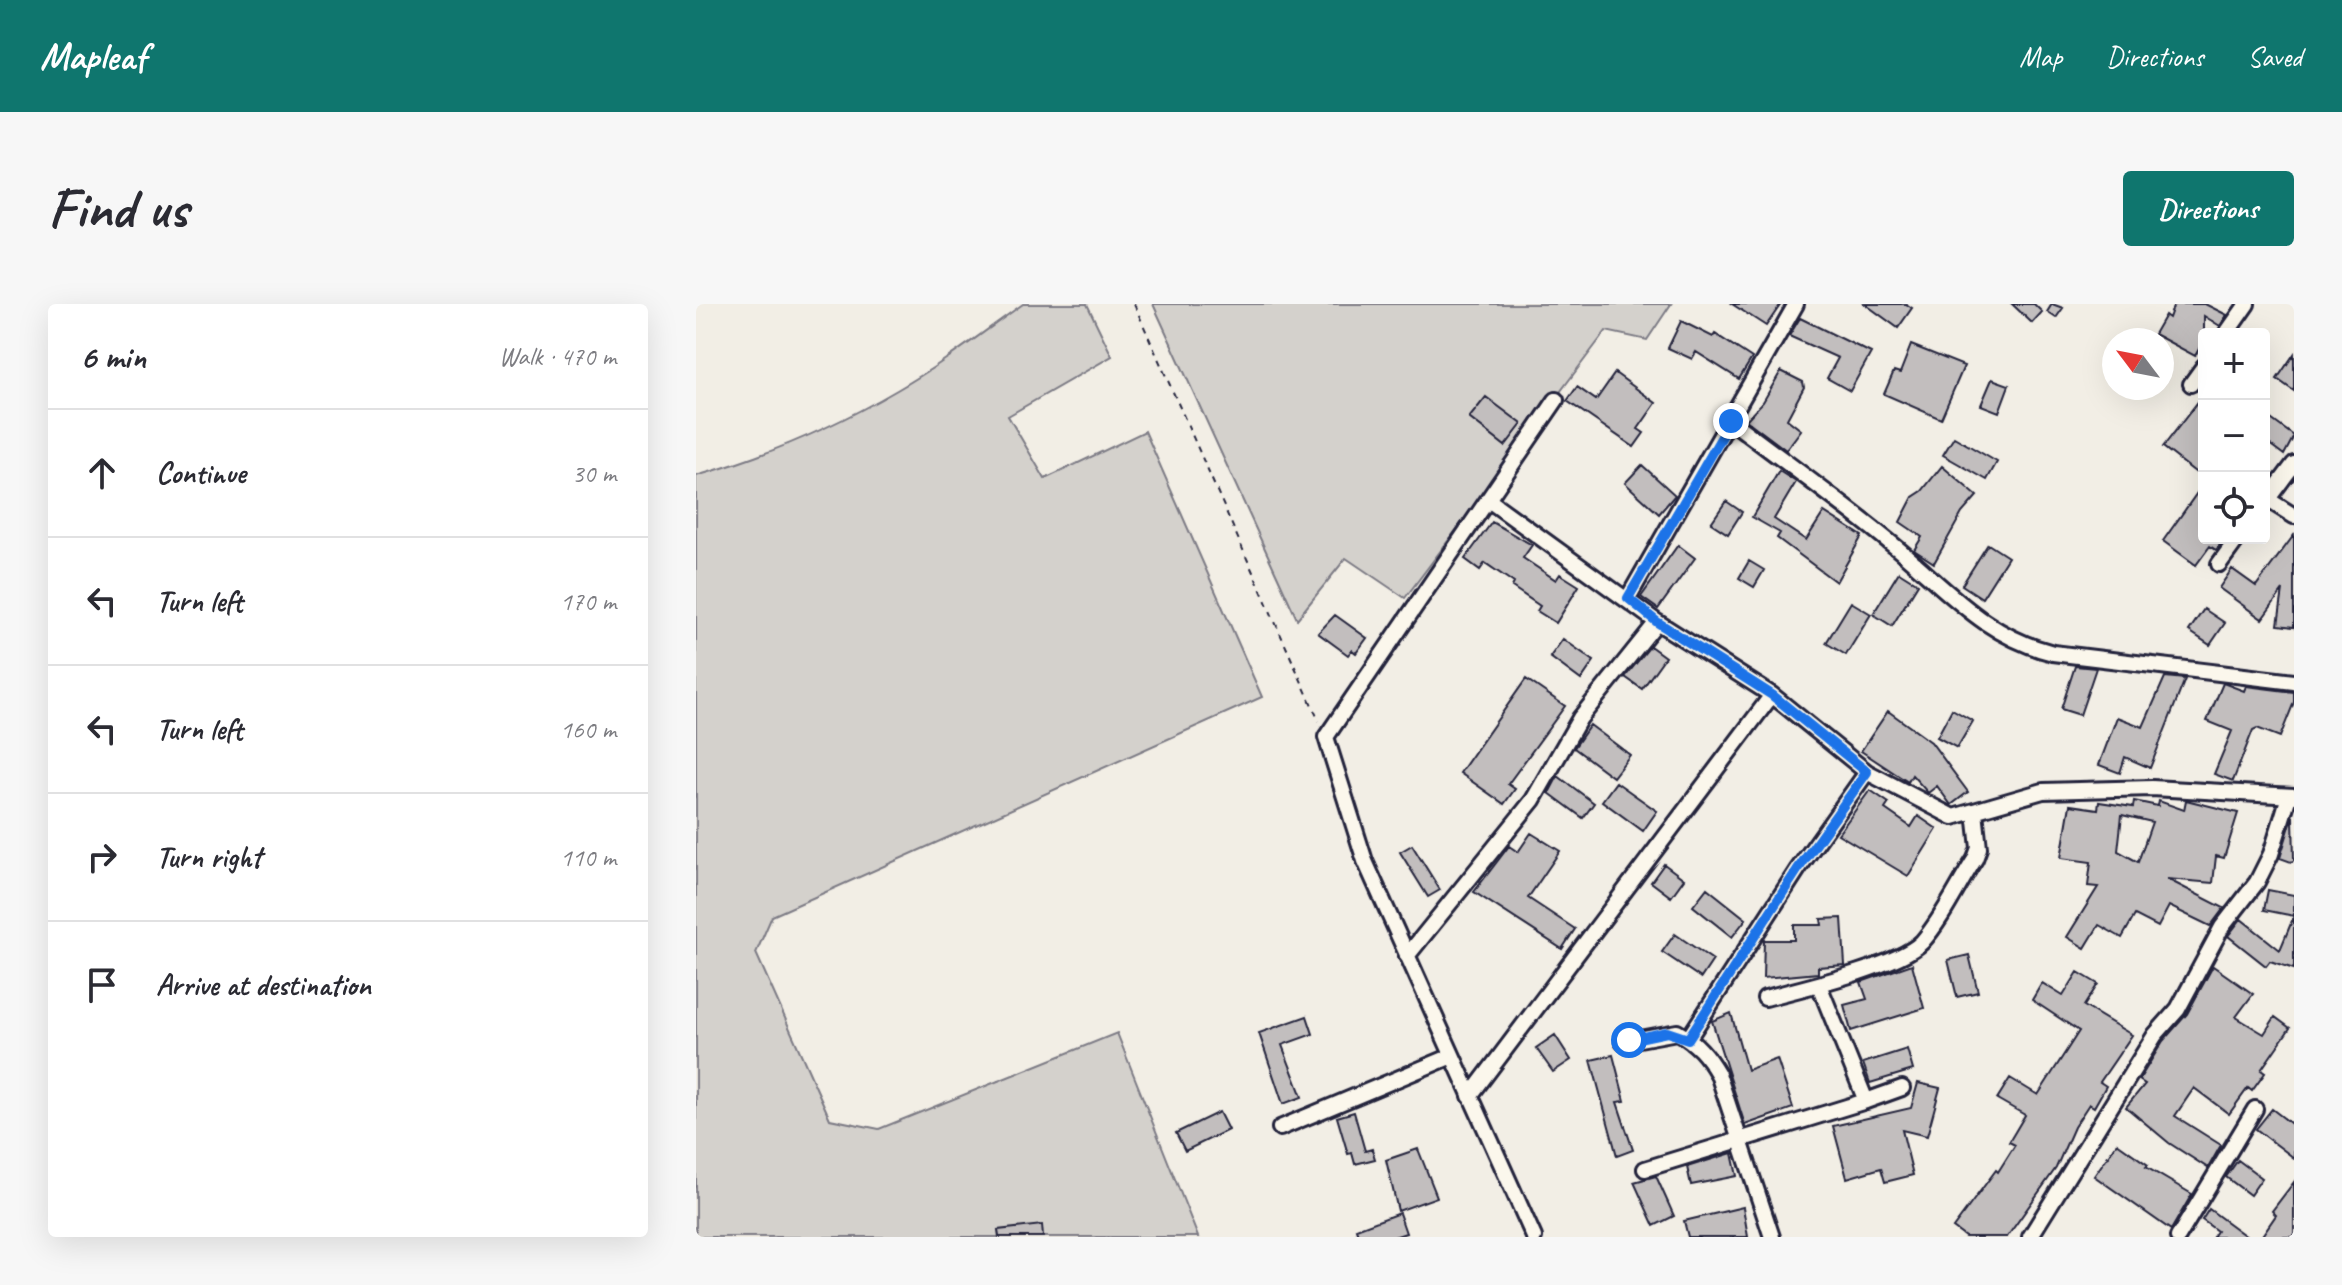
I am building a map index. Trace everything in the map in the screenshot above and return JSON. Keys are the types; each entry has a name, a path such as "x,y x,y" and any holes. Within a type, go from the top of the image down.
{"street":[{"path":"1628,598 1796,304"},
{"path":"2230,328 2247,304"},
{"path":"2191,384 2198,374"},
{"path":"1534,1237 1365,861 1326,737 1490,501 1556,400"},
{"path":"1731,421 1891,543 1992,629 2019,644 2053,653 2294,682"},
{"path":"2270,497 2294,464"},
{"path":"1490,501 1628,598 1657,622 1772,695 1867,772 1953,817 2043,791 2152,788 2291,796 2271,854 2257,882 2222,927 2178,1009 2155,1035 2030,1237"},
{"path":"2270,504 2294,516"},
{"path":"2219,564 2234,544"},
{"path":"1407,956 1533,800 1580,718 1657,622"},
{"path":"1470,1096 1772,695"},
{"path":"1688,1039 1798,869 1867,772"},
{"path":"1765,998 1819,985 1898,956 1921,943 1975,859 1979,848 1975,812"},
{"path":"1819,985 1866,1101"},
{"path":"1623,1042 1667,1032 1688,1039 1701,1048 1718,1074 1772,1237"},
{"path":"1280,1128 1452,1056"},
{"path":"1645,1169 1739,1143 1902,1088"},
{"path":"2178,1237 2255,1109"}],"path":[{"path":"1134,304 1326,737"}],"shaded area":[{"path":"1023,304 1087,304 1112,356 1008,416 1045,479 1145,431 1262,697 772,916 756,953 830,1119 879,1129 1117,1033 1198,1237 696,1237 696,476 799,439 849,416 929,370"},
{"path":"1153,304 1671,304 1647,340 1606,331 1405,598 1346,558 1297,619"}],"building":[{"path":"1732,304 1781,304 1766,326"},
{"path":"1865,304 1906,304 1912,308 1898,328"},
{"path":"2012,304 2034,304 2042,312 2032,323"},
{"path":"2052,304 2063,308 2056,318 2047,312"},
{"path":"2174,304 2205,304 2227,315 2220,326 2204,316 2204,328 2198,328 2198,351 2195,356 2174,345 2174,328 2157,328 2165,315 2169,318"},
{"path":"1800,318 1871,353 1850,391 1827,378 1838,358 1789,336"},
{"path":"1681,321 1713,337 1715,334 1752,358 1739,379 1696,352 1692,359 1668,348"},
{"path":"1911,345 1964,366 1941,419 1884,394 1894,371 1900,373"},
{"path":"2294,354 2294,391 2277,379"},
{"path":"1781,371 1803,382 1804,387 1787,419 1801,430 1786,450 1746,420 1763,402"},
{"path":"1615,373 1656,403 1638,429 1644,433 1634,447 1567,401 1577,387 1596,400"},
{"path":"1992,379 2009,385 1999,412 1981,405"},
{"path":"1486,397 1522,424 1505,446 1469,418"},
{"path":"2198,402 2198,474 2163,447"},
{"path":"2270,418 2294,436 2284,455 2270,444"},
{"path":"1954,437 1997,462 1987,480 1943,455"},
{"path":"1642,465 1675,495 1659,514 1625,483"},
{"path":"1942,466 1977,496 1962,513 1934,563 1914,550 1922,537 1900,522 1913,497 1922,491"},
{"path":"1779,471 1796,482 1774,519 1806,540 1824,512 1862,536 1836,582 1777,538 1780,533 1752,517"},
{"path":"2198,491 2198,544 2220,544 2216,550 2210,546 2196,565 2163,541"},
{"path":"1726,501 1742,512 1728,534 1711,523"},
{"path":"1492,522 1532,545 1523,558 1556,580 1560,574 1579,586 1556,623 1537,611 1540,606 1512,587 1514,583 1485,563 1480,570 1465,559"},
{"path":"2294,535 2294,627 2278,625 2283,590 2262,619 2219,588 2232,569 2256,586"},
{"path":"1988,544 2008,557 1982,598 1962,585"},
{"path":"1678,545 1695,558 1658,609 1641,597"},
{"path":"1749,561 1764,570 1754,587 1739,578"},
{"path":"1899,572 1918,584 1892,626 1873,614"},
{"path":"1851,602 1871,614 1846,655 1826,643"},
{"path":"2204,609 2225,623 2210,645 2189,631"},
{"path":"1335,615 1367,638 1356,653 1352,650 1348,655 1318,633"},
{"path":"1563,639 1594,661 1581,680 1550,657"},
{"path":"1650,646 1665,657 1642,689 1625,677"},
{"path":"2075,666 2096,668 2080,715 2061,709"},
{"path":"2165,677 2185,679 2150,768 2125,757 2120,773 2099,765 2117,717 2143,727"},
{"path":"1526,679 1565,706 1508,784 1515,789 1504,804 1460,773"},
{"path":"2223,683 2244,691 2246,686 2294,692 2294,702 2280,737 2257,728 2253,730 2233,781 2214,774 2232,731 2207,721"},
{"path":"1952,709 1973,721 1957,748 1937,737"},
{"path":"1888,711 1931,742 1968,792 1951,805 1937,786 1928,793 1912,775 1908,782 1861,751"},
{"path":"1590,725 1630,755 1613,777 1574,748"},
{"path":"1558,776 1594,803 1583,818 1549,793"},
{"path":"1616,782 1657,811 1643,831 1602,801"},
{"path":"1870,790 1889,803 1885,809 1911,827 1918,816 1937,829 1908,876 1838,834"},
{"path":"2186,800 2238,813 2224,858 2216,856 2213,883 2167,879 2224,908 2212,924 2210,926 2169,906 2158,927 2135,915 2122,938 2099,925 2085,948 2067,937 2098,887 2088,886 2091,862 2061,858 2070,805 2098,809 2099,802 2133,807 2134,801 2158,806 2159,801 2184,810","holes":["2122,815 2152,822 2138,862 2118,851"]},
{"path":"2293,816 2294,860 2291,862 2280,858"},
{"path":"1531,833 1560,851 1528,898 1575,929 1562,949 1474,892 1509,846 1518,852"},
{"path":"1412,845 1440,890 1428,897 1400,852"},
{"path":"1664,864 1684,879 1671,897 1651,882"},
{"path":"1707,888 1746,919 1732,937 1693,906"},
{"path":"2268,890 2294,895 2294,916 2264,910"},
{"path":"2294,916 2294,969 2270,961 2266,966 2228,936 2241,919 2280,950"},
{"path":"1842,918 1845,965 1818,967 1818,973 1763,978 1764,940 1794,940 1794,925 1822,925 1821,919"},
{"path":"1675,934 1713,960 1701,978 1662,952"},
{"path":"1969,955 1978,992 1957,997 1948,960"},
{"path":"1912,964 1924,1008 1851,1031 1844,1005 1867,999 1861,982"},
{"path":"2213,966 2253,994 2236,1017 2264,1034 2275,1017 2290,1028 2261,1070 2265,1073 2252,1091 2248,1088 2229,1114 2194,1088 2175,1116 2221,1145 2208,1168 2169,1143 2126,1107 2145,1084 2139,1080 2163,1041 2187,1014"},
{"path":"2078,972 2098,984 2084,1006 2132,1035 2100,1082 2106,1086 2094,1107 2089,1104 2074,1127 2056,1168 2007,1237 1965,1237 1953,1228 1996,1170 1998,1172 2015,1145 2009,1142 2025,1115 1997,1099 2010,1078 2038,1095 2079,1031 2032,1000 2042,983 2063,996"},
{"path":"1731,1013 1747,1070 1777,1059 1793,1108 1745,1125 1712,1021"},
{"path":"1307,1016 1313,1034 1282,1045 1302,1097 1283,1104 1259,1033"},
{"path":"1555,1035 1571,1060 1553,1072 1536,1048"},
{"path":"1907,1049 1913,1070 1870,1083 1863,1063"},
{"path":"1613,1055 1625,1101 1617,1102 1633,1150 1617,1156 1591,1060"},
{"path":"1918,1083 1940,1088 1927,1136 1902,1130 1913,1175 1885,1182 1881,1168 1847,1178 1833,1126 1911,1108"},
{"path":"2272,1109 2294,1126 2294,1158 2256,1129"},
{"path":"1219,1112 1228,1130 1185,1151 1176,1133"},
{"path":"1354,1112 1365,1151 1372,1149 1375,1159 1355,1164 1352,1153 1348,1154 1337,1117"},
{"path":"2117,1143 2148,1165 2146,1167 2192,1194 2171,1230 2094,1176"},
{"path":"1418,1149 1437,1197 1398,1211 1386,1160"},
{"path":"1732,1153 1737,1176 1691,1185 1687,1167"},
{"path":"2238,1160 2262,1178 2250,1195 2226,1177"},
{"path":"1656,1176 1674,1216 1654,1226 1634,1182"},
{"path":"2294,1182 2294,1237 2261,1237 2276,1215 2272,1211"},
{"path":"1743,1207 1748,1237 1688,1237 1684,1221"},
{"path":"2209,1209 2247,1237 2213,1237 2217,1231 2202,1220"},
{"path":"1399,1213 1406,1233 1394,1237 1359,1237 1356,1229"},
{"path":"1042,1225 1043,1237 999,1237 998,1230"}],"route":[{"path":"1629,1040 1667,1032 1677,1032 1688,1039 1798,869 1867,772 1772,695 1657,622 1628,598 1731,421"}]}
